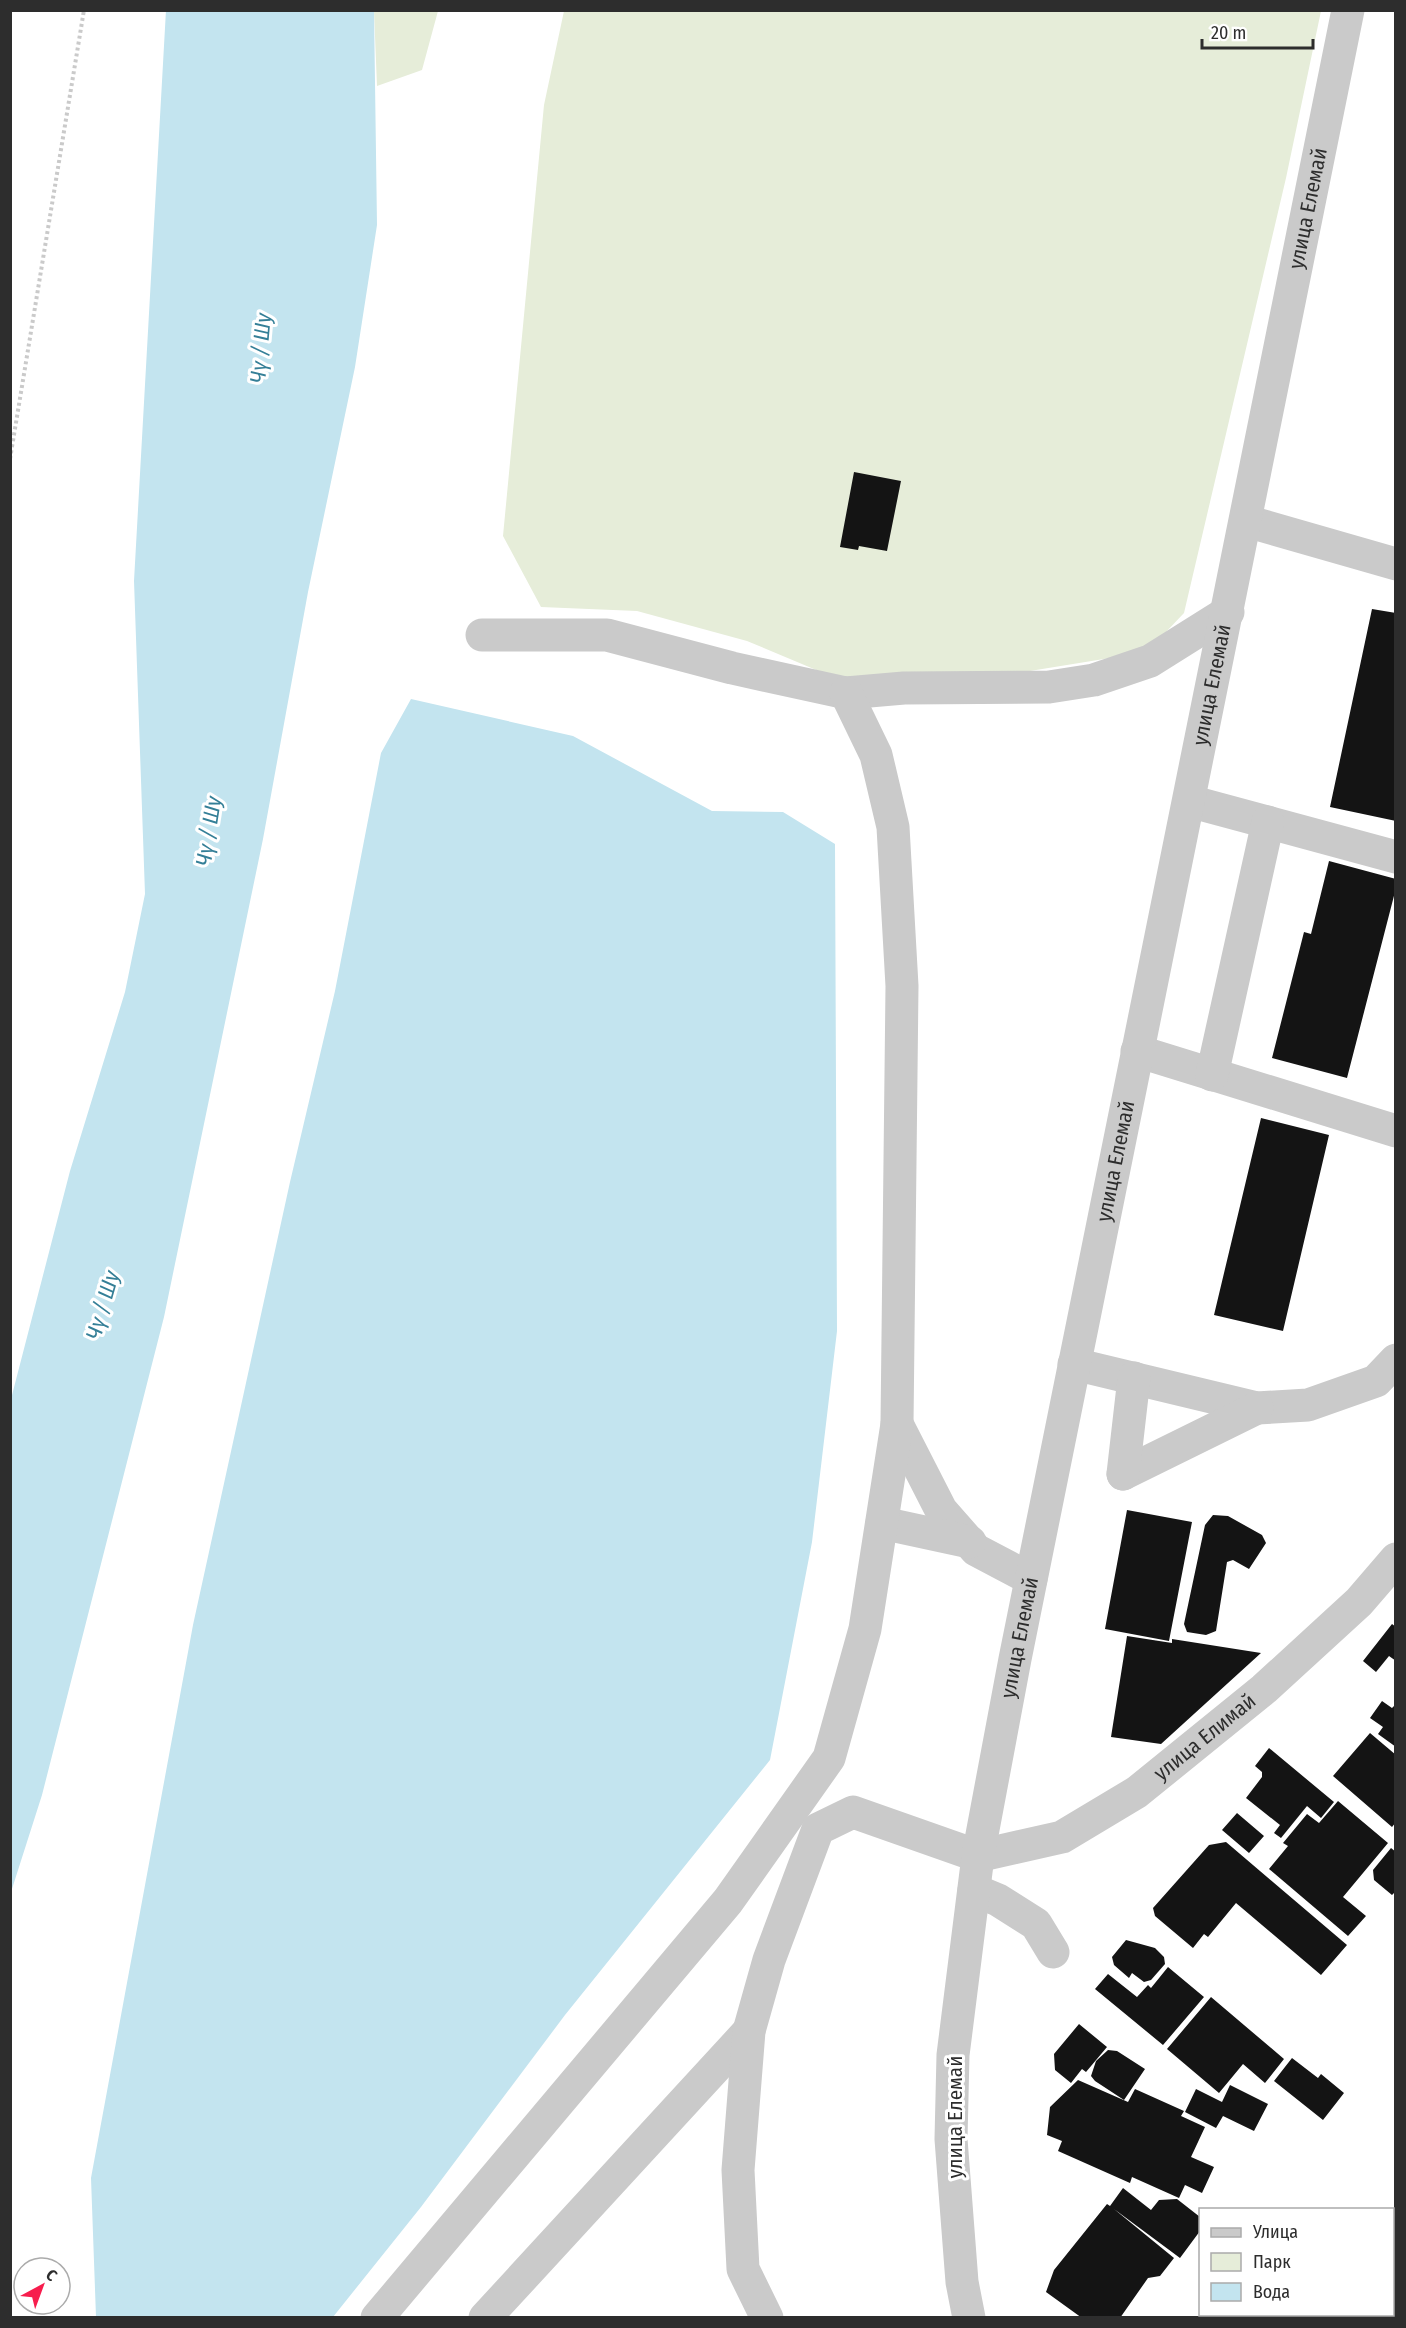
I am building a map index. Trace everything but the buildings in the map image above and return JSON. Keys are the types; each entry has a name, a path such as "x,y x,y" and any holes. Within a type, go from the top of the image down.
{"street":[{"name":"улица Елемай","path":"961,2313 962,2282 951,2139 953,2055 978,1856 1074,1364 1348,10"},
{"path":"1246,521 1395,564"},
{"path":"482,635 607,635 732,668 846,693 904,688 1048,687 1094,680 1150,661 1228,612"},
{"path":"377,2318 728,1901 828,1758 865,1629 897,1425 902,986 893,827 876,755 846,693"},
{"path":"1189,801 1395,857"},
{"path":"1212,1075 1268,822"},
{"path":"1137,1052 1395,1131"},
{"path":"1074,1364 1257,1408 1308,1405 1376,1381 1395,1360"},
{"path":"1134,1378 1123,1474 1257,1408"},
{"path":"897,1425 941,1510 976,1550 1031,1579"},
{"path":"882,1523 970,1542"},
{"name":"улица Елимай","path":"978,1856 1062,1838 1137,1792 1264,1689 1359,1602 1395,1559"},
{"path":"767,2318 743,2269 738,2170 749,2031 769,1960 818,1829 853,1812 978,1856"},
{"path":"974,1890 998,1900 1036,1924 1053,1952"},
{"path":"484,2318 749,2031"}],"path":[{"path":"10,459 84,10"}],"green space":[{"path":"374,11 438,11 422,70 377,86"},
{"path":"564,11 1321,11 1286,178 1184,613 1147,652 969,681 852,685 747,641 637,611 541,607 503,536 544,105"}],"water":[{"name":"Чү / Шу","path":"166,10 374,11 377,225 355,367 308,592 263,839 164,1317 42,1795 11,1892 11,1399 70,1171 125,992 145,894 134,581"},
{"path":"411,699 573,736 712,811 783,812 835,844 837,1331 812,1542 770,1760 565,2015 421,2207 333,2317 96,2317 91,2178 193,1625 290,1182 335,991 381,753"}]}
